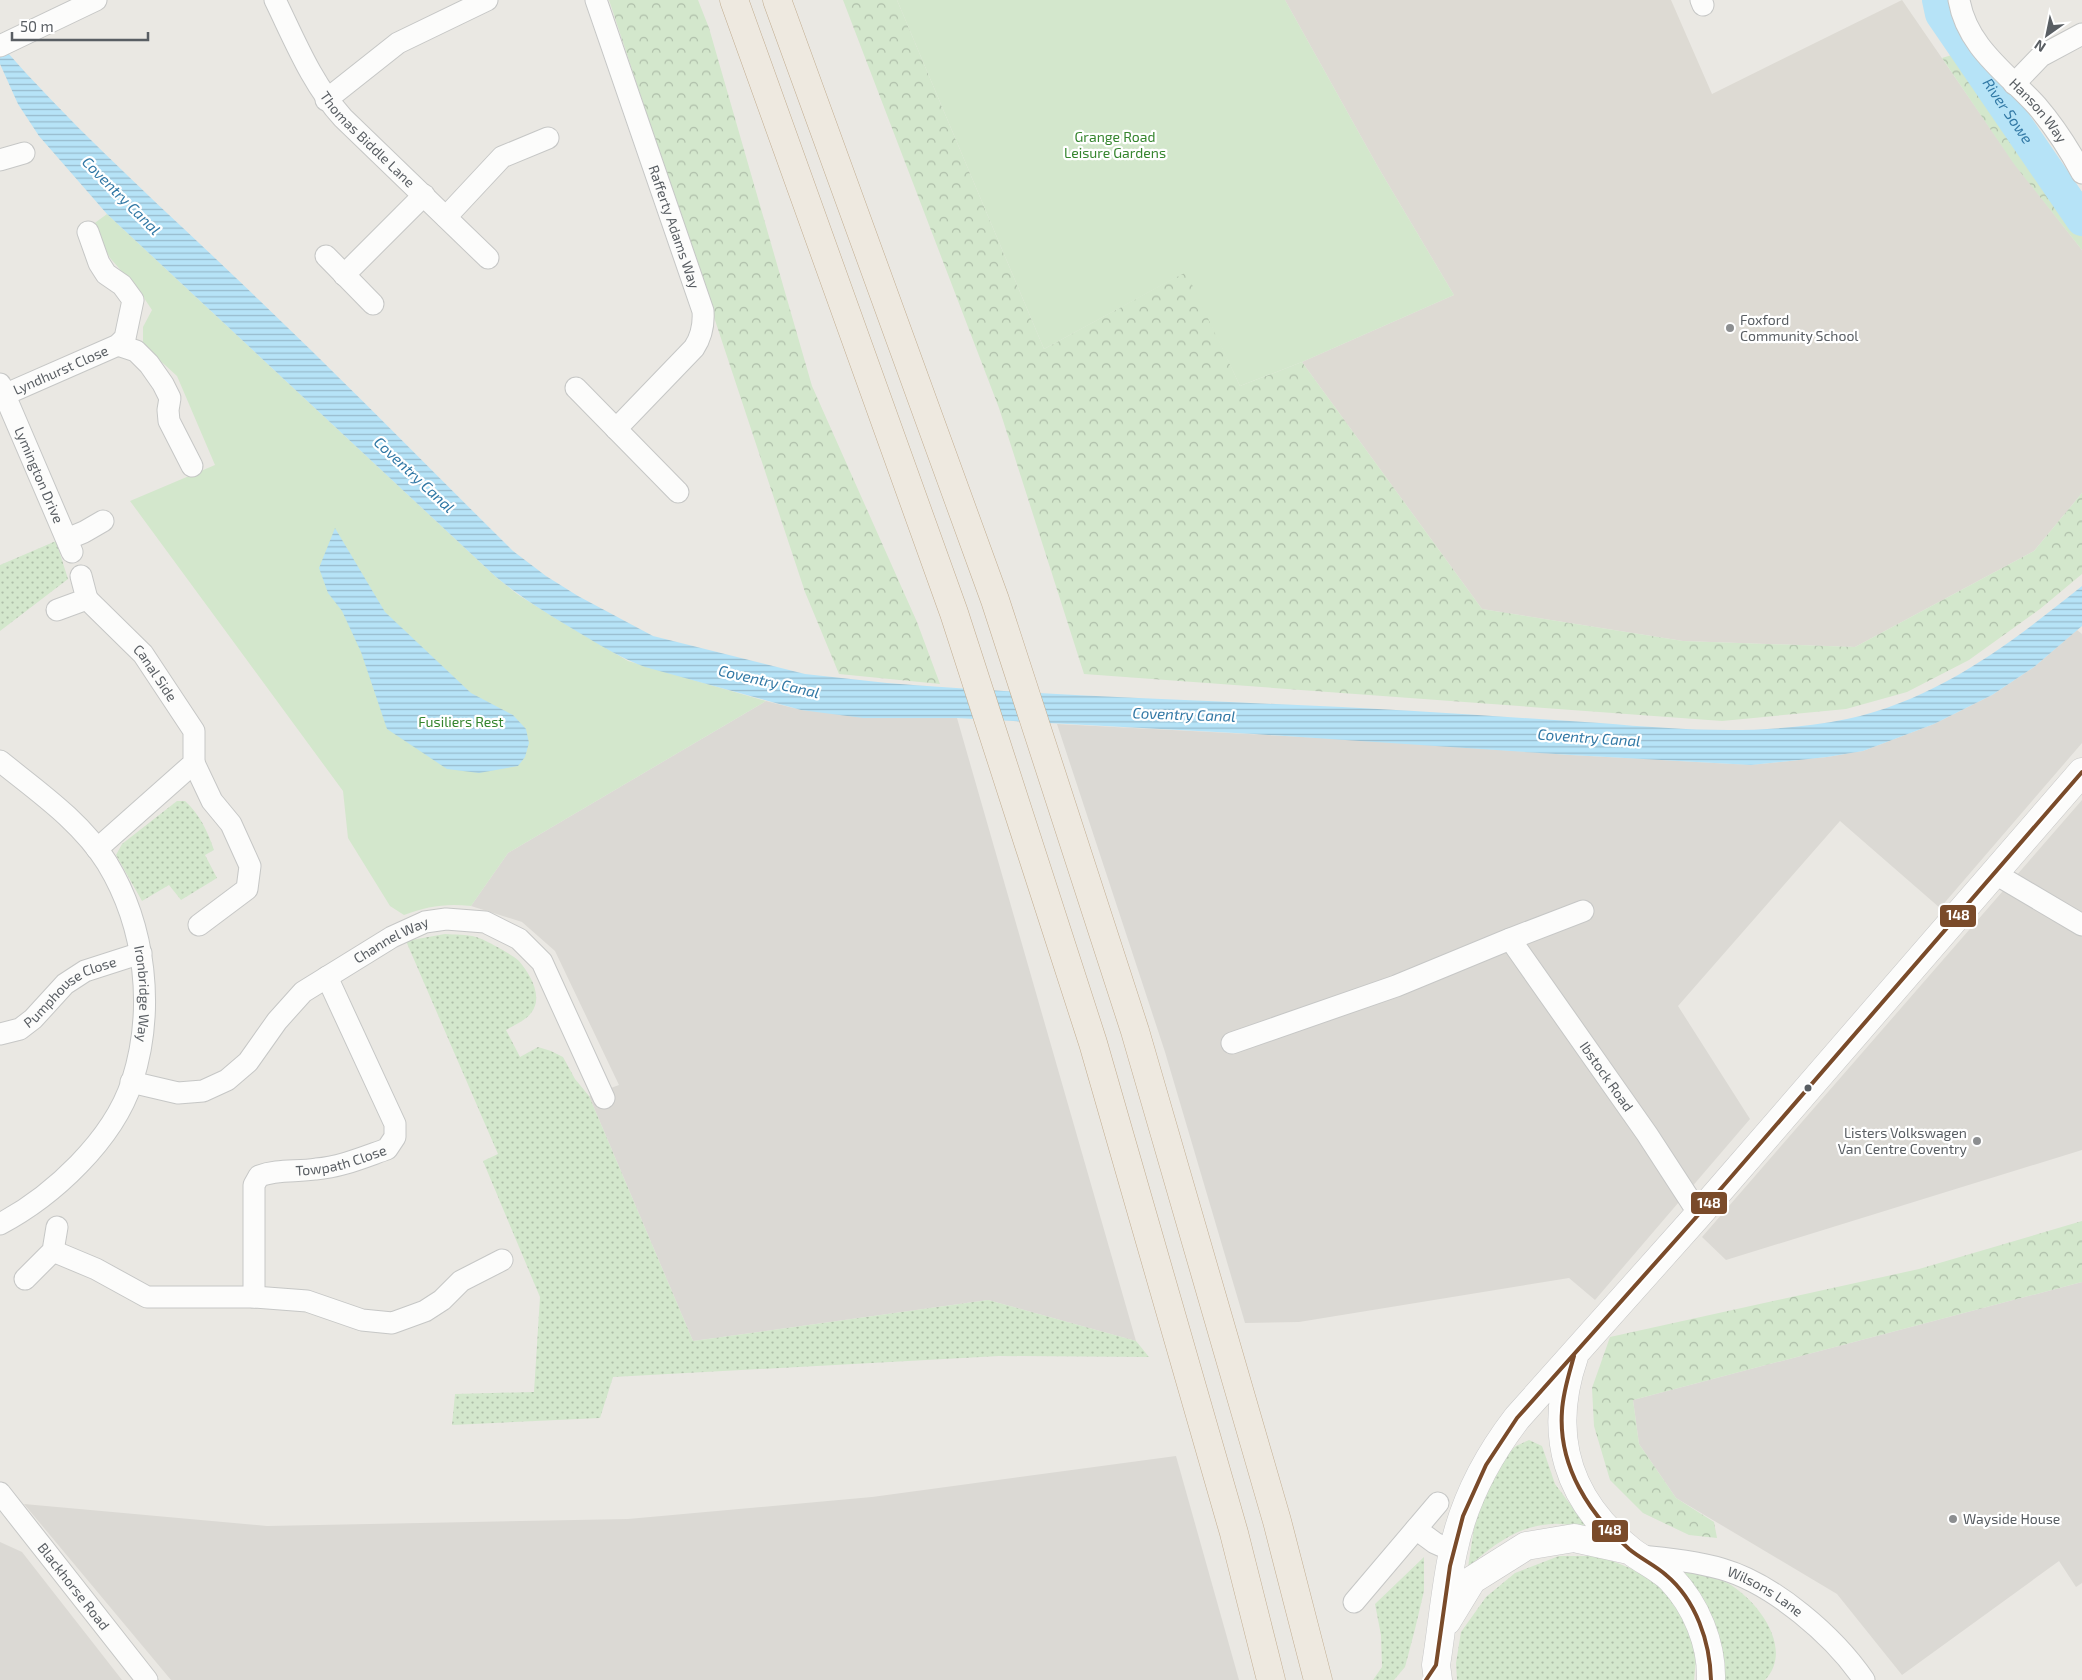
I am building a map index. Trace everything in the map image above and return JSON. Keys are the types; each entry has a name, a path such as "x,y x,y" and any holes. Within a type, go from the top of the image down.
{"highway":[{"path":"734,0 954,613 1093,1043 1234,1532 1270,1674"},
{"path":"778,0 995,600 1134,1031 1277,1521 1315,1669"}],"main road":[{"path":"1433,1675 1453,1551 1476,1483 1503,1436 1700,1214 2082,772"},
{"path":"1574,1356 1568,1376 1562,1416 1563,1445 1573,1481 1584,1500 1602,1524 1634,1553 1670,1578 1686,1597 1707,1641 1711,1680"},
{"path":"1441,1632 1472,1580 1526,1546 1574,1538 1634,1553"}],"street":[{"path":"9,41 96,0"},
{"name":"Thomas Biddle Lane","path":"275,0 326,100 488,258"},
{"path":"326,100 398,43 487,0"},
{"name":"Rafferty Adams Way","path":"596,0 703,311 704,321 700,339 694,348 616,429"},
{"name":"Hanson Way","path":"1959,0 1961,12 1982,51 2052,124 2082,173"},
{"path":"2014,84 2041,56 2082,34"},
{"path":"446,217 502,156 548,138"},
{"path":"0,160 24,153"},
{"path":"344,275 424,195"},
{"name":"Lyndhurst Close","path":"2,389 118,345 125,338 133,300 122,285 106,274 99,263 88,232"},
{"path":"326,256 373,304"},
{"name":"Lyndhurst Close","path":"118,345 136,351 149,364 163,384 170,398 169,421 192,466"},
{"path":"576,388 678,492"},
{"name":"Lymington Drive","path":"2,389 69,545 84,532 103,522"},
{"path":"58,610 87,599 81,576"},
{"name":"Canal Side","path":"87,599 143,654 194,731 194,763 212,801 230,824 250,866 247,889 199,925"},
{"name":"Ironbridge Way","path":"0,762 46,798 78,827 108,864 134,920 141,952 144,994 142,1036 132,1082 100,1140 78,1164 28,1207 0,1224"},
{"path":"97,849 194,763"},
{"path":"1994,873 2082,924"},
{"path":"1232,1043 1396,986 1583,911"},
{"name":"Channel Way","path":"132,1082 178,1093 203,1090 227,1080 248,1062 277,1021 303,992 392,937 425,922 446,919 485,922 519,939 542,962 604,1098"},
{"name":"Ibstock Road","path":"1510,939 1647,1134 1700,1214"},
{"name":"Pumphouse Close","path":"0,1034 20,1029 33,1019 65,984 85,972 141,952"},
{"name":"Towpath Close","path":"254,1297 254,1186 259,1176 271,1172 317,1169 345,1164 387,1149 395,1137 395,1124 327,977"},
{"path":"25,1279 54,1251 56,1227"},
{"path":"54,1251 96,1269 147,1297 254,1297 307,1301 362,1320 392,1323 425,1312 442,1300 461,1280 502,1260"},
{"name":"Blackhorse Road","path":"0,1493 147,1680"},
{"path":"1354,1602 1438,1503"},
{"path":"1416,1529 1435,1543 1453,1551"},
{"name":"Wilsons Lane","path":"1634,1553 1700,1563 1724,1569 1765,1588 1830,1638 1864,1680"}],"shaded area":[{"name":"Foxford Community School","path":"1285,0 1671,0 1712,94 1902,0 2014,163 2082,250 2082,493 2034,551 1855,647 1683,641 1482,609 1302,362 1454,295 1378,167"},
{"path":"2077,630 2082,634 2082,743 1940,908 1840,821 1678,1006 1750,1119 1595,1300 1569,1278 1299,1322 1245,1323 1165,1052 1057,724 1360,740 1571,755 1751,765 1863,751 1934,724 1992,695 2034,667"},
{"path":"766,701 801,710 905,717 957,718 1136,1341 988,1300 693,1341 589,1096 619,1085 555,951 522,922 471,906 508,853"},
{"path":"2082,800 2082,1150 1726,1260 1702,1237"},
{"path":"2082,1282 2082,1583 2076,1587 2059,1561 1902,1675 1837,1594 1676,1498 1639,1444 1633,1400"},
{"path":"1176,1456 1239,1680 171,1680 24,1504 267,1526 628,1519 872,1497"},
{"path":"0,1542 22,1552 122,1680 0,1680"}],"green space":[{"path":"609,0 698,0 709,28 812,386 917,622 940,684 839,674 805,592"},
{"path":"843,0 897,0 1044,349 1187,271 1240,386 1302,362 1482,609 1683,641 1855,647 2034,551 2082,493 2082,574 2040,609 1969,660 1907,692 1846,709 1722,721 1084,674 999,408"},
{"name":"Grange Road Leisure Gardens","path":"897,0 1285,0 1378,167 1454,295 1302,362 1240,386 1186,272 1044,349"},
{"path":"1968,50 2082,192 2082,250 2014,164 1942,58"},
{"name":"Fusiliers Rest","path":"107,214 496,577 517,594 628,661 766,701 508,853 471,906 437,906 404,915 390,906 348,838 343,791 130,501 215,465 177,376 143,345 143,327 152,310 140,292 110,258 92,225"},
{"path":"56,541 68,579 0,631 0,565"},
{"path":"177,801 185,801 199,817 206,829 214,850 205,855 217,878 181,900 169,885 142,901 116,855 122,844"},
{"path":"445,934 480,938 516,958 527,972 536,993 535,1007 526,1018 506,1030 520,1057 538,1047 563,1057 575,1079 589,1096 693,1341 988,1300 1136,1341 1149,1357 999,1356 613,1377 600,1418 452,1425 455,1394 534,1392 540,1297 483,1161 498,1154 406,941"},
{"path":"2082,1221 2082,1282 1633,1400 1639,1444 1676,1498 1714,1522 1717,1538 1689,1535 1643,1513 1610,1480 1594,1426 1592,1388 1610,1337 1919,1269"},
{"path":"1529,1440 1542,1446 1555,1484 1588,1528 1557,1524 1529,1528 1497,1544 1468,1567 1475,1522 1490,1485 1504,1457 1516,1446"},
{"path":"1559,1556 1600,1556 1652,1577 1678,1608 1697,1650 1694,1680 1457,1680 1456,1663 1461,1632 1486,1597 1515,1573"},
{"path":"1424,1557 1424,1591 1405,1667 1394,1680 1373,1680 1382,1667 1381,1635 1375,1604"},
{"path":"1679,1570 1706,1575 1731,1585 1742,1593 1762,1615 1774,1641 1776,1655 1773,1668 1765,1680 1721,1680"}],"water":[{"name":"Coventry Canal","path":"0,44 30,78 94,143 355,393 513,551 546,576 578,596 653,636 805,674 887,683 1084,695 1414,711 1662,728 1754,730 1785,728 1847,719 1881,710 1913,698 1943,683 2001,648 2082,586 2082,626 2034,667 1992,695 1934,724 1863,751 1751,765 1254,734 957,718 863,718 801,710 645,667 613,652 572,628 527,600 496,577 107,214 39,136 18,104 0,64"},
{"path":"335,528 385,612 471,693 513,715 526,729 529,743 525,757 518,766 479,773 447,769 387,729 361,652 342,611 328,593 319,568"}],"waterway":[{"name":"River Sowe","path":"1938,0 1941,14 2082,220"}],"transit line":[{"name":"148","path":"1426,1680 1436,1665 1450,1566 1463,1516 1486,1465 1517,1418 1699,1214 2082,772"},
{"name":"148","path":"1574,1356 1565,1390 1562,1411 1565,1451 1571,1470 1589,1504 1614,1535 1634,1553 1666,1575 1686,1597 1704,1637 1708,1651 1711,1680"}],"place":[{"name":"Foxford Community School","path":"1730,328"},
{"name":"Listers Volkswagen Van Centre Coventry","path":"1977,1141"},
{"name":"Wayside House","path":"1953,1519"}]}
